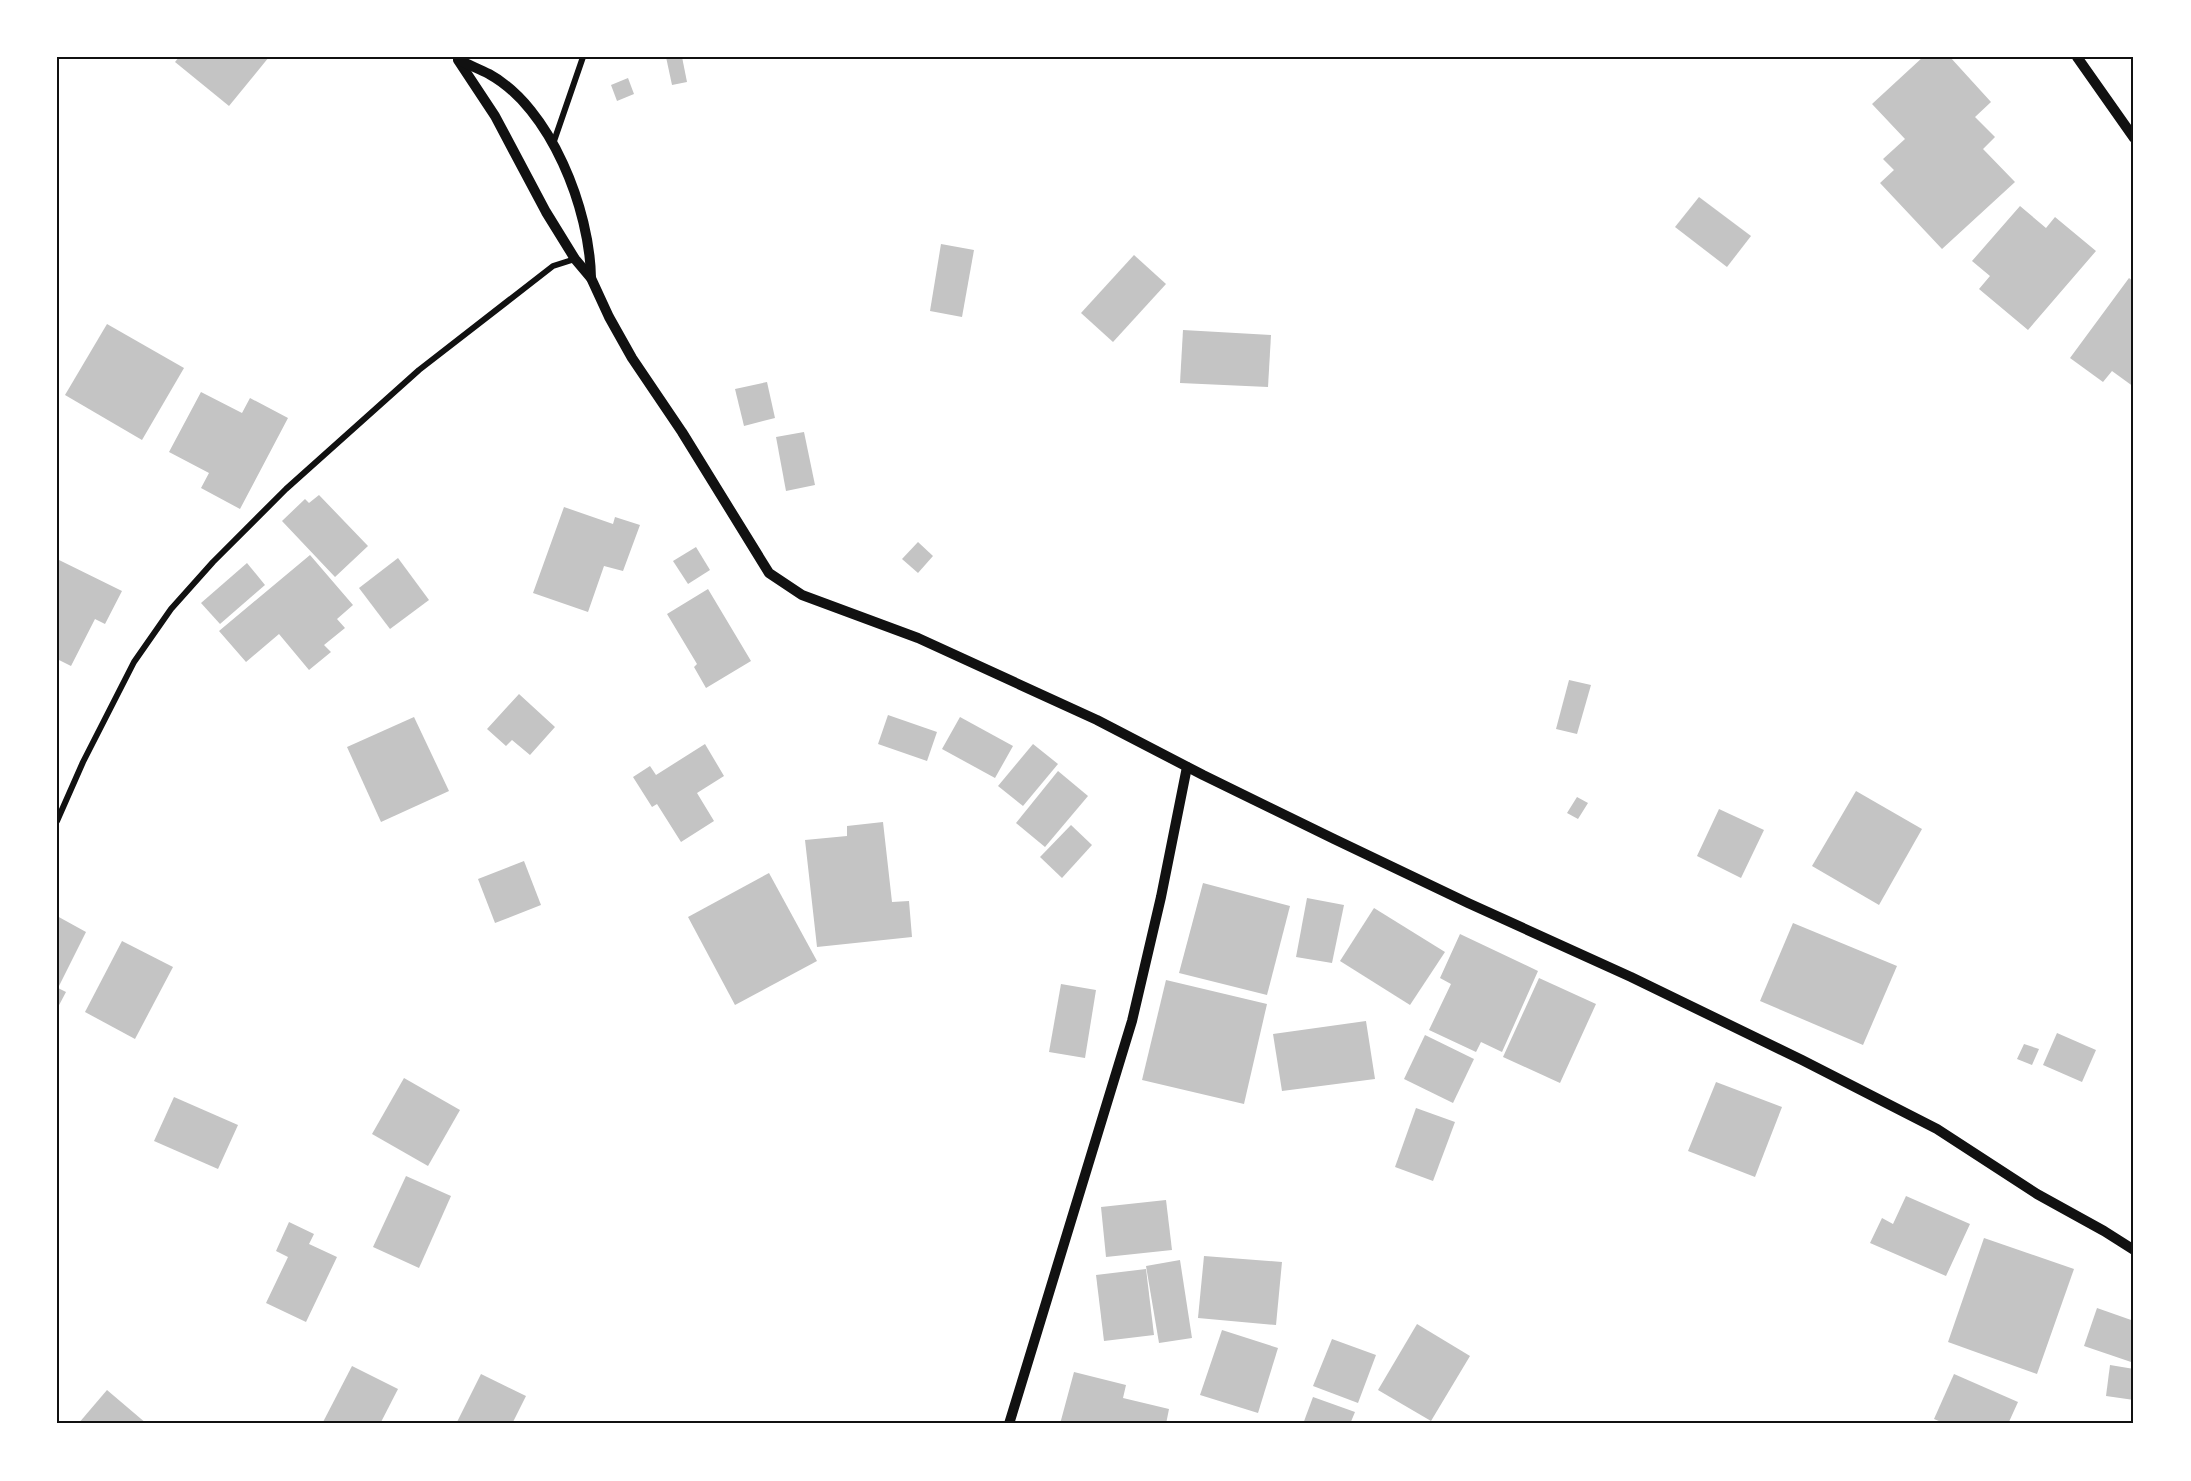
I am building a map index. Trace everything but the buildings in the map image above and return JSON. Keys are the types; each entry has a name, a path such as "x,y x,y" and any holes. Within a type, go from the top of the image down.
{"street":[{"path":"553,144 583,57"},
{"path":"2077,57 2134,138"},
{"path":"456,58 490,74 518,96 545,130 579,204 591,253 591,278"},
{"path":"456,58 495,116 546,212 575,259 591,278 632,358 682,432 770,573 802,595 918,638 1097,720 1186,767 1468,903 1642,983 1937,1129 2037,1194 2134,1250"},
{"path":"57,820 83,762 134,662 171,609 213,562 286,489 419,370 553,266 575,259"},
{"path":"1009,1424 1132,1022 1161,897 1186,767"}]}
